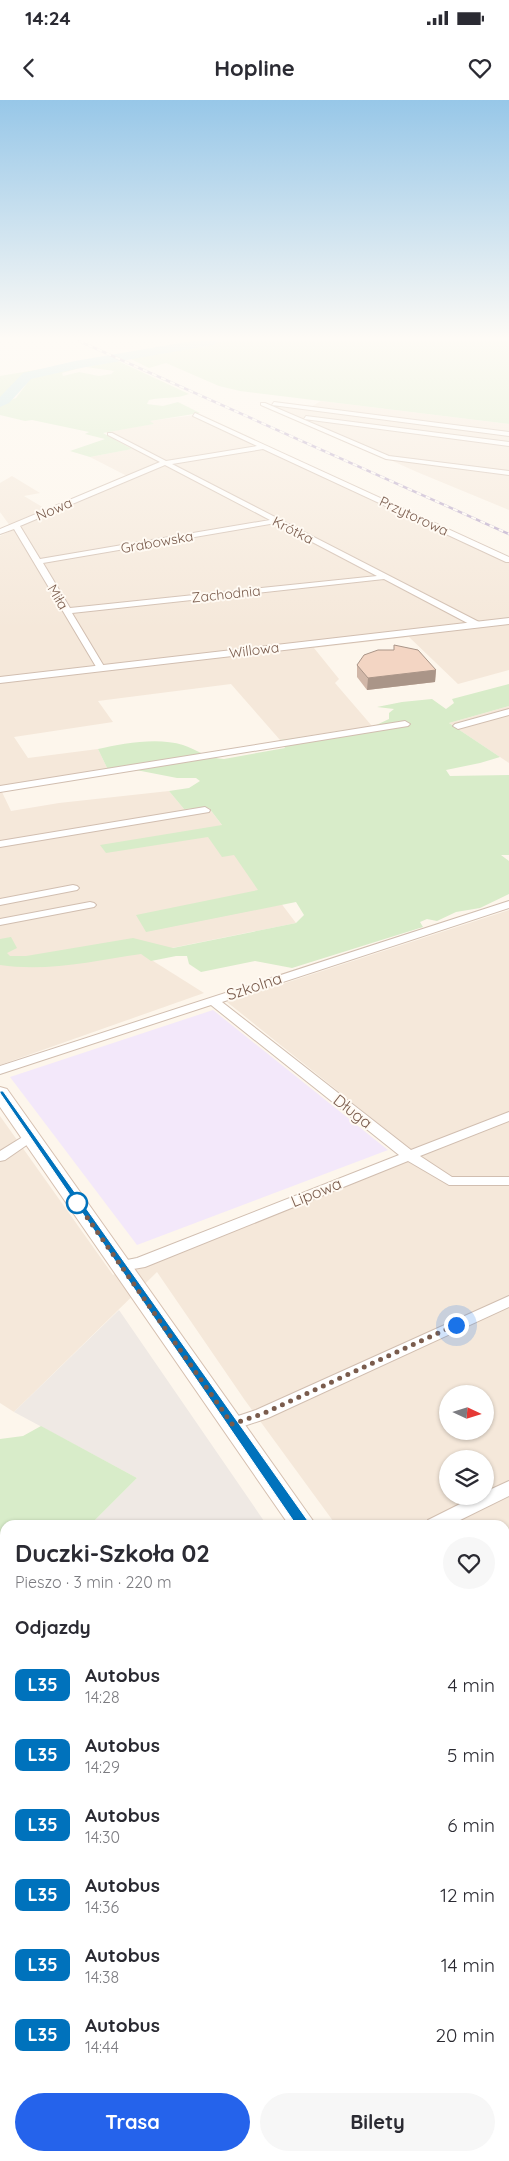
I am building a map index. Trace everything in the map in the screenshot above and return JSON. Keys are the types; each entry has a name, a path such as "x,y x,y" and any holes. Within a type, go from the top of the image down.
{"main road":[{"path":"0,1093 29,1137 300,1520"}],"street":[{"name":"Krótka","path":"116,437 478,625"},
{"name":"Przytorowa","path":"244,437 509,560"},
{"path":"339,437 388,458 509,473"},
{"path":"455,437 509,444"},
{"path":"164,463 264,446"},
{"name":"Nowa","path":"0,532 164,463"},
{"name":"Grabowska","path":"38,562 276,521"},
{"name":"Miła","path":"16,525 101,668"},
{"name":"Zachodnia","path":"67,611 386,577"},
{"name":"Willowa","path":"0,680 509,621"},
{"path":"458,726 509,712"},
{"path":"0,789 405,724"},
{"path":"0,844 205,810"},
{"path":"0,902 73,888"},
{"name":"Szkolna","path":"0,1070 509,904"},
{"path":"0,922 90,905"},
{"name":"Długa","path":"212,1000 408,1155 449,1181 509,1181"},
{"name":"Lipowa","path":"122,1266 140,1263 509,1116"},
{"path":"0,1157 29,1137"},
{"path":"232,1424 262,1414 509,1301"},
{"path":"444,1520 509,1488"}],"shaded area":[{"path":"116,437 243,437 509,560 509,670 458,684 409,637 314,648 339,679 335,683 372,726 280,740 231,684 98,701 113,722 14,737 28,758 98,749 110,774 2,792 11,811 59,803 169,791 184,809 209,808 296,923 142,954 204,993 0,1065 0,536 13,530 0,512 0,483 12,476 40,493 24,496 49,511 129,477 90,457 136,448"},
{"path":"340,437 509,437 509,510"},
{"path":"509,706 509,763 449,723"},
{"path":"509,910 509,1520 332,1520 244,1399 157,1272 14,1412 0,1403 0,1116 113,1275 419,1156 227,1002"},
{"path":"213,1010 388,1150 137,1245 10,1077"},
{"path":"119,1310 263,1520 95,1520 137,1478 14,1412"}],"green space":[{"path":"98,437 111,437 132,449 90,457 70,451 105,439"},
{"path":"509,684 509,706 449,723 500,757 446,770 450,776 509,775 509,855 501,855 509,861 509,894 480,908 456,912 437,921 427,919 420,922 423,927 292,968 255,961 201,972 189,964 187,956 176,956 151,961 141,954 53,966 18,967 0,965 0,939 11,937 17,948 7,953 10,956 26,956 133,938 173,948 296,923 304,915 296,902 146,932 136,915 258,890 234,855 222,857 208,837 106,853 100,845 222,825 209,808 184,809 169,791 189,788 200,781 196,778 177,778 136,770 110,774 98,749 129,743 163,741 183,745 209,756 224,759 285,748 280,740 372,727 389,719 389,713 394,709 377,707 432,699 446,709 454,703 452,699"},
{"path":"41,1426 137,1478 95,1520 0,1520 0,1439 23,1436"}],"building":[{"path":"394,645 418,650 436,670 368,678 357,665 364,655 378,650 394,650"}],"railway":[{"path":"293,437 509,534"}],"bus line":[{"name":"L35","path":"0,1093 29,1137 122,1266 299,1520"}],"route":[{"path":"77,1203 232,1424 262,1414 456,1325"}]}
